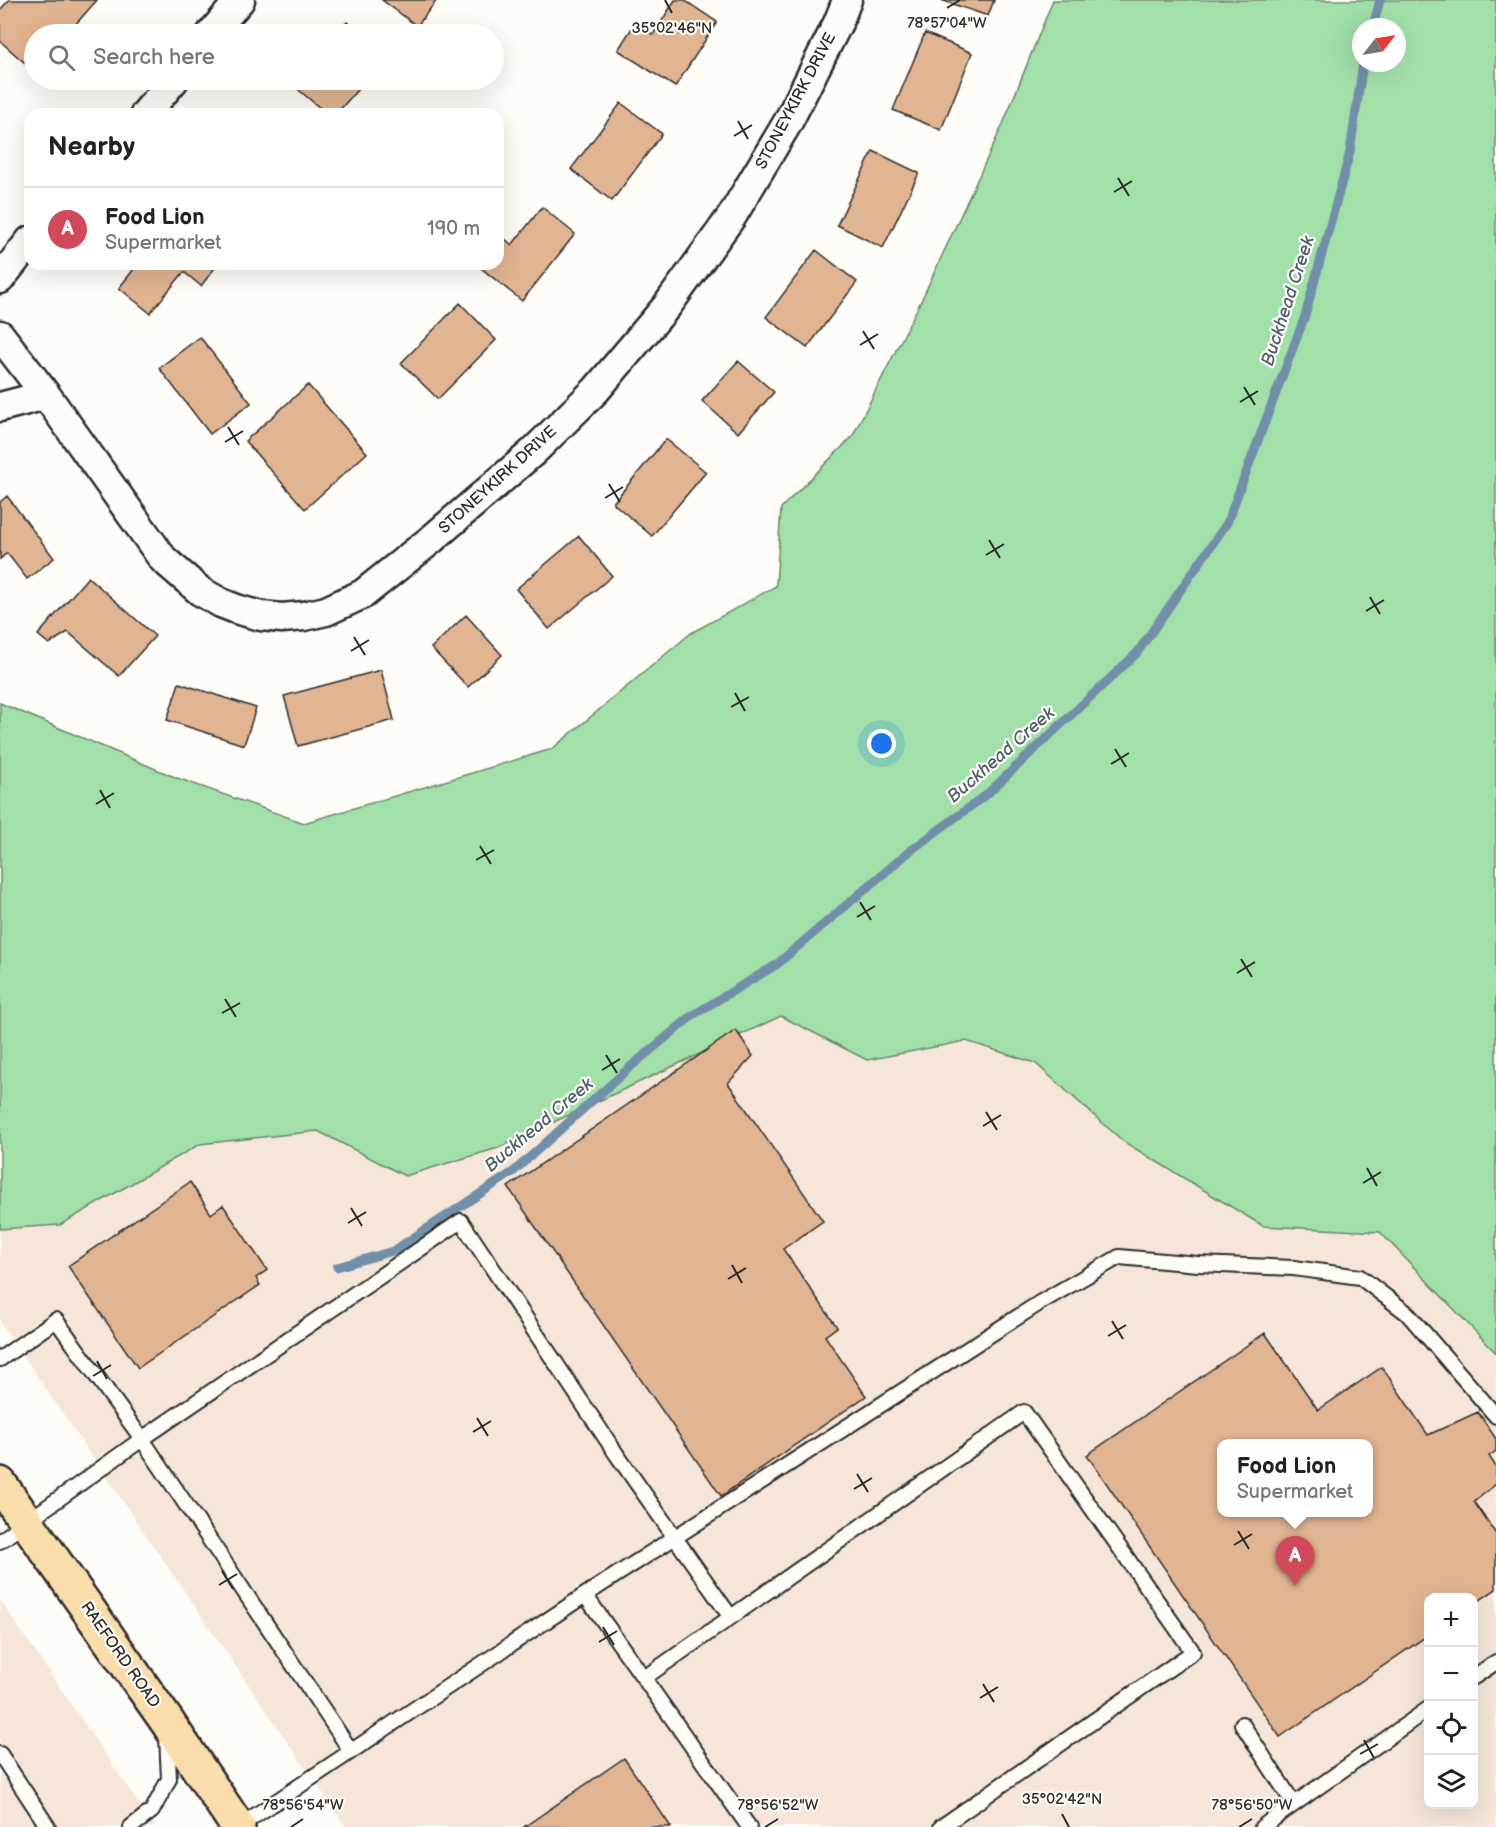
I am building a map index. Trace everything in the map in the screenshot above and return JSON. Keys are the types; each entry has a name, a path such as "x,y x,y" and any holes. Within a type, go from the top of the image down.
{"highway":[{"name":"RAEFORD ROAD","path":"0,1484 166,1719 238,1827"}],"street":[{"path":"220,24 240,0"},
{"name":"STONEYKIRK DRIVE","path":"0,335 46,395 163,559 200,591 221,603 261,616 282,618 326,611 363,594 432,539 533,452 596,390 667,306 732,216 788,122 838,23 847,0"},
{"path":"150,108 165,90"},
{"path":"0,279 24,249"},
{"path":"0,407 46,395"}],"lane":[{"path":"0,1541 142,1439 461,1221 611,1446 730,1616"},
{"path":"238,1827 585,1595 1041,1302 1119,1257 1198,1264 1294,1268 1360,1277 1407,1313 1496,1416"},
{"path":"0,1359 56,1320 142,1439 351,1751"},
{"path":"644,1678 1024,1413 1193,1652 941,1827"},
{"path":"585,1595 749,1827"},
{"path":"1478,1674 1496,1662"},
{"path":"1262,1827 1424,1712"},
{"path":"131,1827 152,1811 169,1779 166,1719"},
{"path":"1242,1724 1294,1804"},
{"path":"0,1754 48,1827"}],"shaded area":[{"path":"781,1016 867,1060 966,1041 1035,1063 1124,1142 1263,1226 1380,1232 1496,1353 1496,1827 346,1827 0,1322 0,1229 61,1225 200,1144 318,1131 405,1176 498,1148"},
{"path":"0,1600 155,1827 0,1827"}],"green space":[{"path":"1053,0 1496,0 1496,1353 1380,1232 1263,1226 1124,1142 1035,1063 966,1041 867,1060 781,1016 498,1148 405,1176 318,1131 200,1144 60,1225 0,1229 0,703 177,778 304,823 552,749 691,633 776,586 781,508 852,437 921,301 1003,124"}],"building":[{"path":"9,0 97,0 76,24 24,24 24,62 0,41 0,10"},
{"path":"382,0 437,0 419,24 414,24"},
{"path":"675,0 684,0 717,22 675,87 618,50 635,23 653,35"},
{"path":"941,0 994,0 988,16"},
{"path":"925,33 972,53 941,130 893,110"},
{"path":"299,90 357,90 341,108 320,108"},
{"path":"621,103 662,134 612,201 571,169"},
{"path":"873,151 919,173 883,248 837,225"},
{"path":"542,207 575,234 522,301 483,270 504,270 504,238 512,245"},
{"path":"816,250 857,282 807,348 766,317"},
{"path":"133,270 213,270 201,286 184,272 150,313 119,288"},
{"path":"460,303 496,340 438,399 401,363"},
{"path":"200,337 251,403 210,434 159,368"},
{"path":"738,361 774,392 738,433 702,401"},
{"path":"308,385 367,453 305,509 245,441"},
{"path":"666,439 706,472 652,536 613,503"},
{"path":"7,496 54,558 27,579 7,553 0,559 0,502"},
{"path":"579,536 612,576 549,629 516,589"},
{"path":"88,577 155,636 119,676 68,632 49,644 38,635"},
{"path":"466,615 502,655 468,687 431,648"},
{"path":"381,670 394,720 298,746 284,696"},
{"path":"179,683 256,708 244,745 167,720"},
{"path":"736,1030 753,1056 728,1083 823,1221 783,1249 837,1327 825,1336 866,1396 721,1496 508,1187"},
{"path":"190,1182 211,1214 223,1205 267,1270 256,1278 260,1285 138,1368 68,1266"},
{"path":"1265,1333 1318,1410 1382,1367 1428,1435 1478,1412 1496,1439 1496,1451 1489,1456 1496,1467 1496,1484 1474,1502 1496,1534 1496,1589 1478,1601 1478,1593 1424,1593 1424,1638 1280,1737 1087,1455"},
{"path":"624,1758 671,1827 524,1827"}],"waterway":[{"name":"Buckhead Creek","path":"1375,18 1380,0"},
{"name":"Buckhead Creek","path":"337,1267 393,1251 513,1172 629,1068 693,1015 776,965 910,851 986,795 1137,653 1227,523 1305,316 1350,152 1362,72"}],"place":[{"name":"Food Lion","path":"1295,1586"}]}
